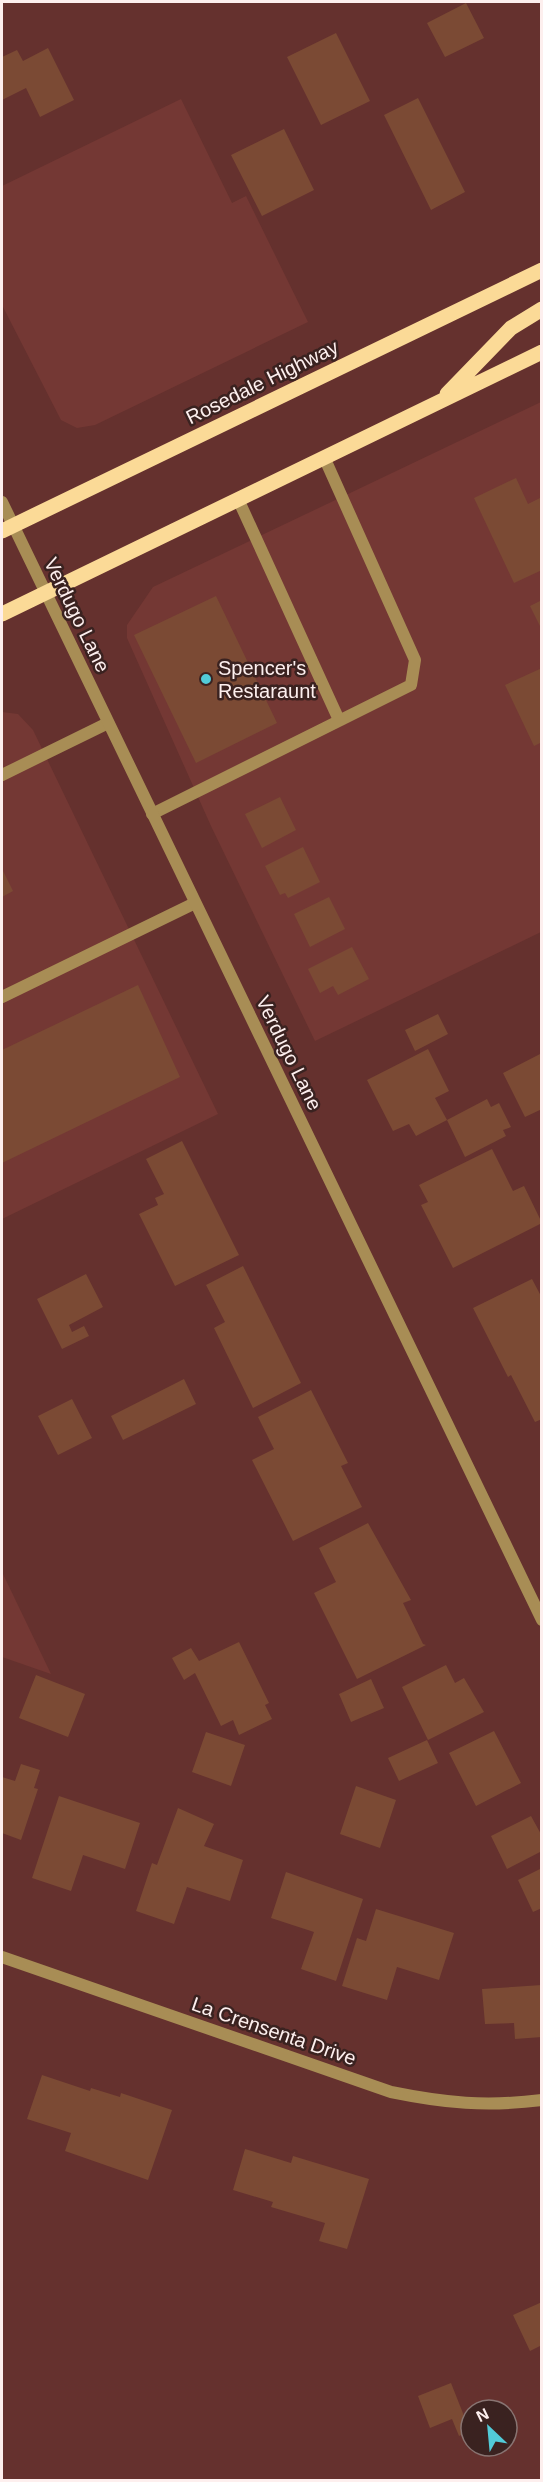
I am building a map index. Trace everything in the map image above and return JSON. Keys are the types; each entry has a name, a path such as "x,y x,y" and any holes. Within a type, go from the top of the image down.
{"main road":[{"name":"Rosedale Highway","path":"7,529 542,270"},
{"path":"438,402 510,328 542,309"},
{"path":"2,614 542,352"}],"street":[{"path":"152,814 411,685 415,660 324,457"},
{"path":"238,499 339,720"},
{"name":"Verdugo Lane","path":"2,502 7,529 44,593 108,723 542,1620"},
{"path":"2,775 108,723"},
{"path":"2,997 195,903"},
{"name":"La Crensenta Drive","path":"2,1958 391,2092 447,2103 504,2104 542,2100"}],"shaded area":[{"path":"181,99 232,203 246,196 308,322 95,425 77,428 61,420 2,305 2,186"},
{"path":"541,402 541,932 315,1041 211,826 127,638 127,625 153,587"},
{"path":"2,712 18,714 33,730 218,1114 2,1219"},
{"path":"2,1572 51,1674 2,1657"}],"building":[{"path":"466,3 484,38 445,57 427,23"},
{"path":"336,33 370,101 321,125 287,57"},
{"path":"48,48 74,100 40,117 26,88 2,100 2,57 17,50 23,61"},
{"path":"418,98 465,192 431,210 384,115"},
{"path":"284,129 314,190 262,216 231,155"},
{"path":"516,478 528,504 542,497 542,570 514,583 474,498"},
{"name":"Spencer's Restaraunt","path":"216,596 277,723 196,763 134,635"},
{"path":"542,600 542,630 530,606"},
{"path":"542,668 542,742 534,746 505,685"},
{"path":"280,797 296,830 262,848 245,814"},
{"path":"303,847 320,882 288,898 285,893 280,895 265,866"},
{"path":"2,869 13,891 2,897"},
{"path":"329,897 345,929 310,947 294,914"},
{"path":"352,947 369,979 338,995 333,986 320,993 308,969"},
{"path":"138,985 180,1077 2,1163 2,1050"},
{"path":"438,1014 448,1034 415,1051 405,1030"},
{"path":"428,1049 449,1091 435,1098 447,1120 416,1136 409,1124 393,1131 367,1080"},
{"path":"542,1053 542,1109 525,1117 503,1073"},
{"path":"487,1099 491,1107 499,1103 511,1127 503,1130 506,1136 465,1157 447,1120"},
{"path":"182,1141 239,1255 175,1286 139,1214 158,1205 155,1198 164,1194 146,1159"},
{"path":"492,1149 513,1191 524,1186 542,1223 453,1268 421,1205 428,1202 419,1185"},
{"path":"243,1266 301,1383 253,1408 214,1328 225,1322 206,1285"},
{"path":"86,1274 103,1307 69,1325 72,1332 84,1326 89,1336 62,1349 37,1299"},
{"path":"532,1279 542,1298 542,1419 535,1422 511,1375 508,1377 473,1308"},
{"path":"184,1379 196,1404 123,1440 111,1416"},
{"path":"311,1390 348,1463 341,1466 362,1507 293,1541 252,1460 274,1449 258,1417"},
{"path":"72,1399 92,1438 58,1455 38,1416"},
{"path":"368,1523 411,1600 403,1603 423,1644 426,1645 357,1679 314,1593 336,1582 319,1548"},
{"path":"239,1642 269,1703 265,1705 272,1719 239,1735 233,1720 221,1726 195,1673 184,1680 172,1658 191,1648 199,1661"},
{"path":"446,1665 455,1683 464,1678 484,1712 428,1740 402,1687"},
{"path":"36,1675 85,1694 68,1737 19,1718"},
{"path":"371,1679 384,1708 351,1722 339,1694"},
{"path":"494,1731 521,1783 476,1806 449,1753"},
{"path":"206,1732 245,1745 231,1786 192,1772"},
{"path":"427,1740 438,1763 399,1781 388,1758"},
{"path":"21,1764 40,1770 34,1788 38,1789 21,1840 2,1833 2,1777 15,1781"},
{"path":"356,1786 396,1800 380,1848 340,1834"},
{"path":"59,1796 140,1823 125,1869 83,1855 71,1891 32,1878"},
{"path":"178,1808 214,1824 204,1846 243,1860 230,1901 187,1887 174,1924 136,1911 152,1863 157,1865"},
{"path":"531,1816 542,1836 542,1851 507,1869 491,1836"},
{"path":"542,1868 542,1908 533,1912 518,1880"},
{"path":"286,1872 363,1899 336,1981 301,1969 314,1932 271,1918"},
{"path":"376,1909 454,1933 439,1980 397,1967 387,2000 342,1986 357,1938 366,1941"},
{"path":"542,1985 542,2037 515,2039 514,2023 485,2024 482,1989"},
{"path":"42,2075 90,2091 91,2088 120,2097 121,2093 172,2110 148,2180 65,2151 71,2133 27,2119"},
{"path":"245,2149 291,2163 293,2156 369,2179 347,2249 319,2241 325,2223 271,2207 273,2202 233,2190"},
{"path":"542,2302 542,2345 530,2351 513,2315"},
{"path":"451,2383 459,2403 459,2436 452,2419 430,2428 418,2396"}],"place":[{"name":"Spencer's Restaraunt","path":"206,679"}]}
